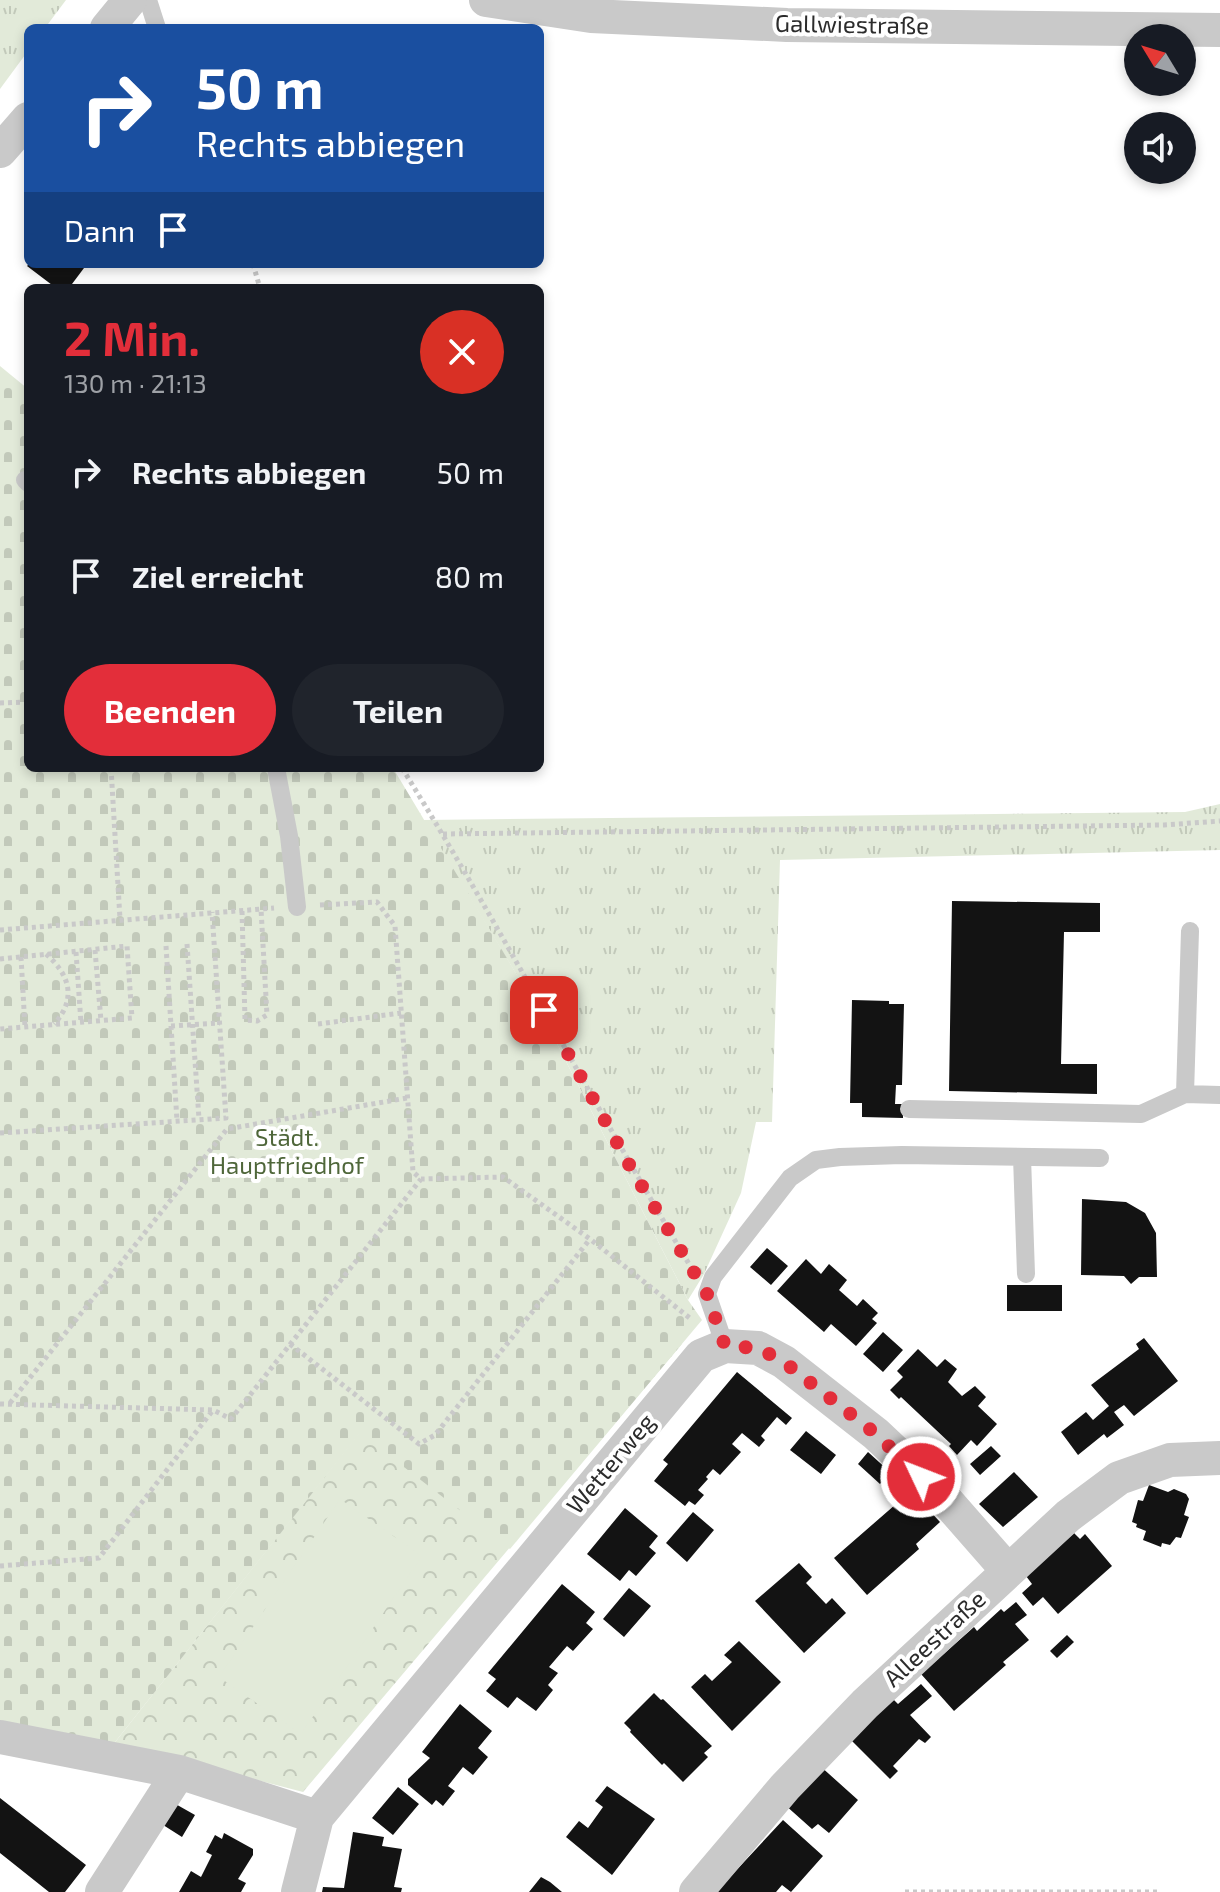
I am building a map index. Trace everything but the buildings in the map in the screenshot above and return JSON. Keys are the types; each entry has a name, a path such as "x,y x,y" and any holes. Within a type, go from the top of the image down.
{"street":[{"path":"110,24 130,0"},
{"name":"Gallwiestraße","path":"486,0 591,16 787,25 1220,30"},
{"path":"0,151 24,124"},
{"path":"725,1346 758,1348 784,1362 876,1434 944,1498 1008,1571"},
{"name":"Wetterweg","path":"298,1892 317,1817 701,1356 725,1346"},
{"name":"Alleestraße","path":"696,1892 785,1787 865,1704 1068,1516 1119,1478 1170,1460 1220,1458"},
{"path":"0,1737 179,1772 317,1817"},
{"path":"102,1892 179,1772"}],"lane":[{"path":"148,0 156,24"},
{"path":"277,772 289,836 297,907"},
{"path":"1185,1094 1190,931"},
{"path":"909,1109 1141,1114 1185,1094 1220,1095"},
{"path":"725,1346 707,1294 713,1277 790,1178 816,1160 902,1155 1100,1158"},
{"path":"1022,1157 1026,1274"}],"path":[{"path":"0,703 24,702"},
{"path":"111,772 120,919"},
{"path":"404,772 559,1035 631,1168 707,1294"},
{"path":"443,834 1164,825 1220,821"},
{"path":"0,930 377,902 395,926 413,1172 421,1179 503,1177 590,1239 725,1346"},
{"path":"242,911 245,1020 257,1021 267,1015 261,909"},
{"path":"212,912 227,1129"},
{"path":"187,944 199,1119"},
{"path":"0,959 127,946 132,1018 0,1029"},
{"path":"166,946 177,1121"},
{"path":"95,950 101,1021"},
{"path":"76,952 81,1023"},
{"path":"46,954 66,975 70,993 63,1014 54,1025"},
{"path":"21,957 25,1027"},
{"path":"318,1024 401,1013"},
{"path":"171,1026 220,1023"},
{"path":"10,1403 227,1129 407,1098"},
{"path":"0,1133 226,1118"},
{"path":"0,1404 213,1410 231,1419 421,1179"},
{"path":"290,1344 419,1444 435,1435 590,1239"},
{"path":"0,1566 99,1558 213,1410"},
{"path":"905,1892 1161,1892"}],"green space":[{"path":"0,0 66,0 48,24 24,24 24,56 0,89"},
{"name":"Städt. Hauptfriedhof","path":"0,366 24,386 24,772 395,772 550,1030 688,1300 702,1320 510,1549 360,1433 112,1746 0,1721"},
{"path":"1220,804 1220,850 780,860 772,1122 756,1122 741,1193 704,1274 688,1300 550,1030 423,820 1185,812"},
{"path":"682,1344 303,1792 112,1746 360,1432"},
{"path":"340,1499 422,1556 301,1734 219,1677"}],"route":[{"path":"544,1010 631,1168 707,1294 725,1346 758,1348 784,1362 876,1434 921,1477"}]}
